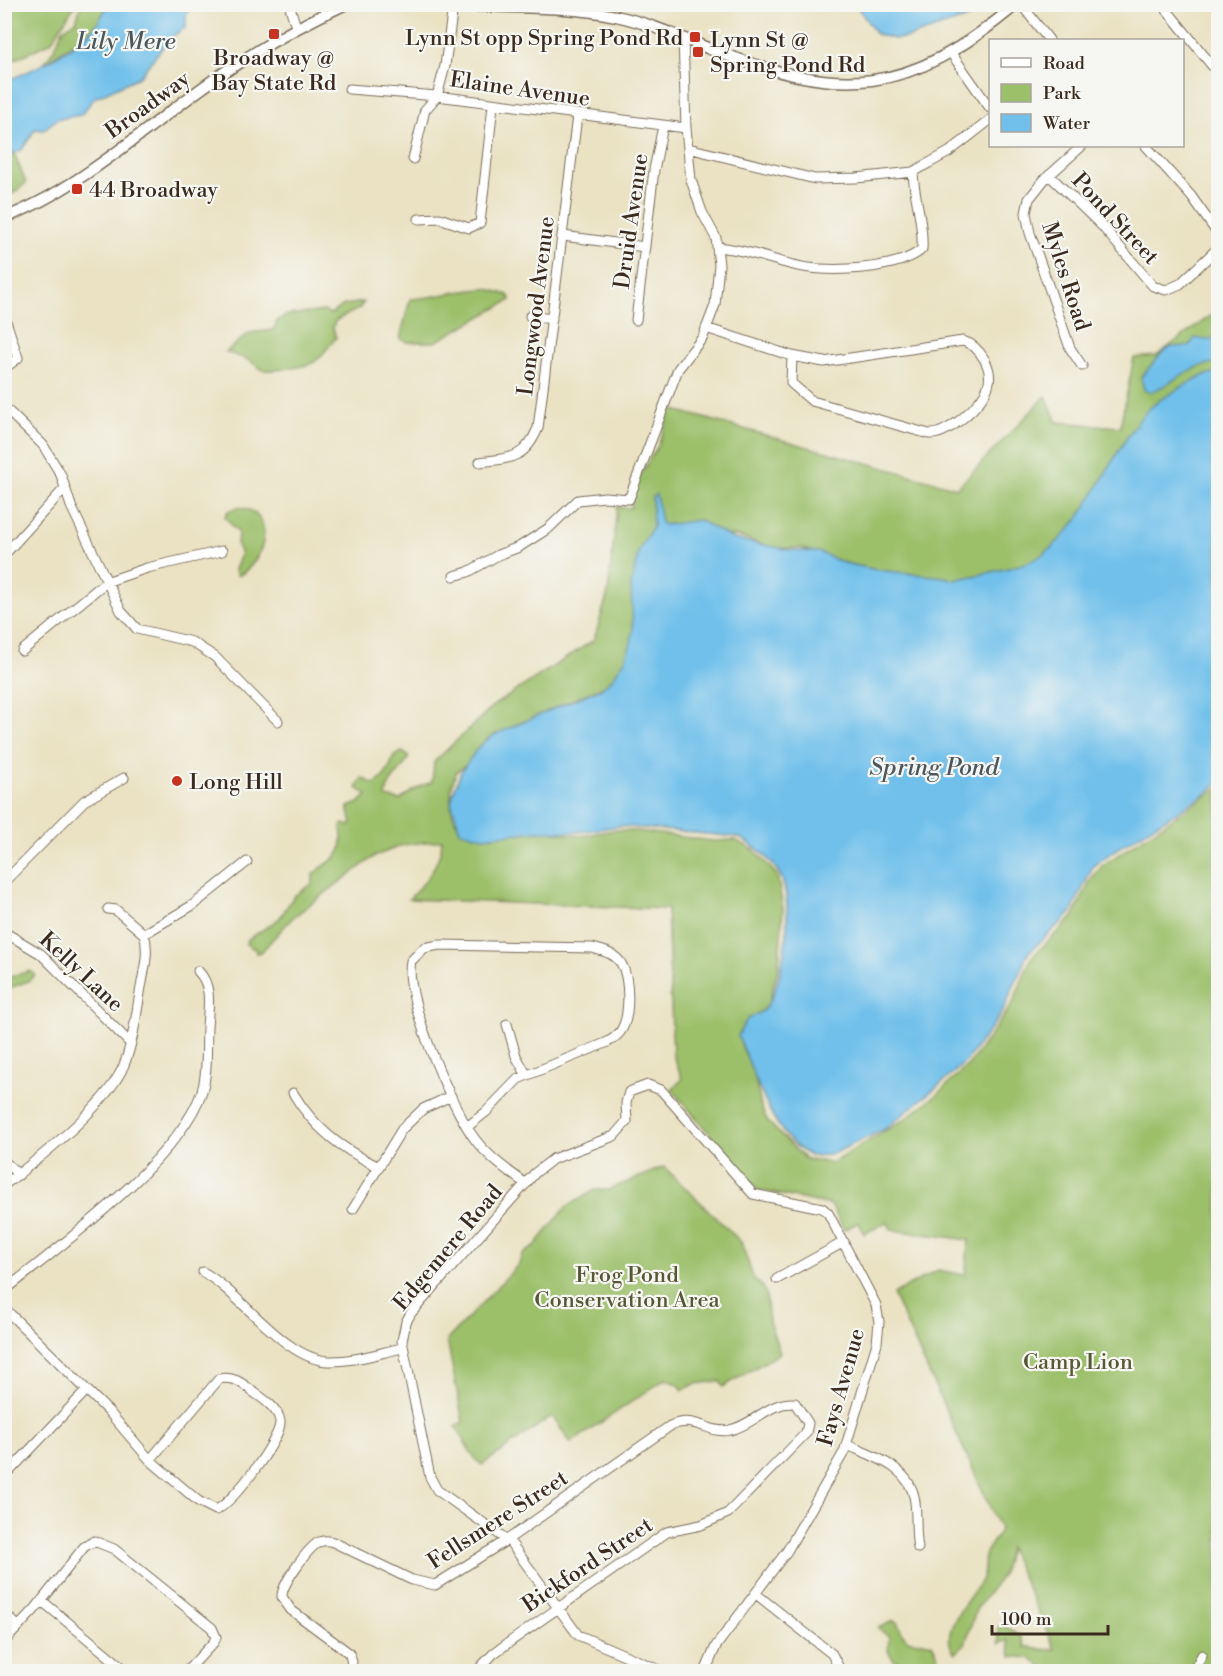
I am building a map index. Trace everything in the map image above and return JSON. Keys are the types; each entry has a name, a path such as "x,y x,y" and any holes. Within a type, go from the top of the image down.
{"main road":[{"name":"Broadway","path":"4,218 67,185 222,73 296,27 346,4"},
{"path":"438,4 605,15 659,28 770,70 818,81 861,82 897,75 951,53 986,30 1019,4"}],"street":[{"path":"289,4 296,27"},
{"path":"1019,4 1048,39"},
{"path":"1162,4 1218,73"},
{"path":"413,159 425,111 436,96 445,66 453,6"},
{"path":"454,576 519,548 549,528 578,500 605,497 629,499 678,369 703,338 715,305 719,265 716,238 702,212 691,180 686,128 683,38"},
{"path":"951,53 989,107"},
{"name":"Elaine Avenue","path":"349,90 436,96 577,116 686,128"},
{"path":"420,219 439,218 468,228 478,225 483,209 493,105"},
{"name":"Longwood Avenue","path":"480,462 519,455 534,437 542,412 577,116"},
{"path":"688,147 815,179 856,178 913,172 949,152 989,121"},
{"name":"Druid Avenue","path":"636,320 654,170 663,126"},
{"name":"Myles Road","path":"1081,147 1049,175 1029,199 1026,213 1030,233 1070,348 1082,366"},
{"path":"1147,147 1191,196 1218,234"},
{"path":"717,247 742,248 798,266 828,270 881,265 915,256 922,249 923,232 914,190 913,172"},
{"name":"Pond Street","path":"1049,175 1102,226 1155,287 1166,290 1180,284 1218,249"},
{"path":"563,236 645,247"},
{"path":"4,315 18,358 4,369"},
{"path":"530,316 552,319"},
{"path":"706,328 792,356 824,362 963,341 971,344 981,353 988,370 989,385 980,401 951,427 939,434 929,434 812,401 791,383 792,356"},
{"path":"4,407 43,445 61,475 106,582 121,611 137,629 192,642 215,657 278,721"},
{"path":"4,555 65,488"},
{"path":"22,651 106,582 147,568 222,551"},
{"path":"4,882 84,801 124,778"},
{"path":"144,934 193,904 247,862"},
{"path":"4,1185 53,1146 111,1086 124,1065 147,950 144,934 116,910 108,909"},
{"name":"Kelly Lane","path":"4,932 40,954 130,1043"},
{"path":"467,1127 486,1112 510,1085 526,1074 608,1042 618,1035 625,1023 626,1011 626,982 621,963 610,954 592,948 447,945 424,948 411,961 410,976 427,1042 451,1096 467,1127 486,1152 526,1184"},
{"path":"4,1291 118,1196 170,1144 195,1108 204,1080 208,999 206,980 198,971"},
{"path":"507,1024 516,1056 526,1074"},
{"name":"Edgemere Road","path":"644,1085 629,1092 626,1103 627,1121 614,1136 553,1159 526,1184 411,1314 404,1329 402,1348 433,1484 446,1498 507,1540 578,1635 664,1671"},
{"name":"Fays Avenue","path":"644,1085 661,1090 753,1194 824,1209 830,1215 876,1305 879,1322 877,1343 847,1445 787,1551 712,1653 705,1671"},
{"path":"292,1093 323,1133 340,1146 377,1166"},
{"path":"353,1209 377,1166 402,1129 415,1115 451,1096"},
{"path":"4,1161 19,1174"},
{"path":"777,1279 844,1242"},
{"path":"203,1272 220,1282 287,1344 306,1356 330,1361 402,1348"},
{"path":"4,1308 109,1412 150,1460 198,1501 216,1510 227,1503 240,1488 273,1441 279,1429 279,1417 270,1405 240,1381 232,1378 219,1379 150,1460"},
{"path":"4,1477 86,1391"},
{"name":"Fellsmere Street","path":"348,1671 352,1662 349,1653 291,1610 282,1597 285,1584 316,1544 326,1540 333,1542 429,1585 442,1583 670,1426 690,1421 729,1431 743,1426 782,1402"},
{"name":"Bickford Street","path":"476,1671 494,1653 557,1607 667,1532 701,1525 728,1513 806,1432 808,1423 795,1403 782,1402"},
{"path":"847,1445 896,1468 908,1483 915,1503 918,1548"},
{"path":"4,1642 42,1601 84,1547 94,1541 114,1549 212,1628 216,1637 186,1671"},
{"path":"756,1594 832,1654 841,1671"},
{"path":"42,1601 128,1671"},
{"path":"4,1613 18,1626"},
{"path":"1193,1671 1202,1655"}],"green space":[{"path":"5,4 75,5 51,42 5,64"},
{"path":"81,5 108,5 97,24 86,35 44,63 54,49 63,29 76,21"},
{"path":"5,130 26,183 5,200"},
{"path":"488,289 508,295 511,300 435,342 407,342 400,339 410,299"},
{"path":"364,302 360,308 335,321 333,328 336,338 320,357 305,366 264,370 252,362 226,352 249,333 273,330 278,320 287,315 325,311 330,314 344,305"},
{"name":"Camp Lion","path":"1218,310 1218,374 1047,560 947,582 898,575 849,564 801,548 774,548 740,537 716,534 640,646 608,684 488,738 471,762 457,771 452,786 452,812 459,827 465,832 542,830 581,836 615,830 637,831 713,841 735,840 754,850 777,875 783,908 779,966 765,1017 741,1033 741,1045 754,1072 761,1107 768,1122 805,1159 832,1163 905,1119 939,1093 970,1063 1012,1005 1031,958 1073,917 1091,879 1103,865 1218,788 1218,1671 1048,1671 1029,1658 1011,1656 1008,1640 999,1644 998,1628 1002,1624 1021,1636 1025,1647 1055,1649 1009,1548 1002,1575 976,1610 965,1644 955,1653 950,1645 952,1626 981,1580 986,1553 1000,1529 893,1294 938,1270 965,1275 969,1240 892,1230 887,1222 864,1234 859,1222 844,1230 831,1205 758,1190 672,1090 682,1079 673,1055 667,909 409,899 435,865 442,840 403,845 375,856 292,918 261,952 256,953 256,950 246,944 247,940 279,919 294,896 313,883 313,874 340,851 341,826 344,824 350,826 352,823 348,807 359,803 367,795 357,788 362,778 374,784 378,782 387,772 394,756 402,752 409,756 389,786 386,797 400,800 419,787 432,782 434,762 494,705 594,640 608,593 617,507 631,508 633,486 658,446 671,409 957,488 1046,396 1057,422 1120,427 1134,358 1156,356"},
{"path":"238,507 251,511 259,518 264,538 255,560 238,576 235,570 241,554 237,545 238,532 225,517 228,511"},
{"path":"31,971 35,975 28,981 5,990 5,978"},
{"name":"Frog Pond Conservation Area","path":"664,1167 741,1242 754,1279 763,1287 766,1294 769,1321 780,1353 723,1387 720,1381 695,1384 683,1390 678,1384 665,1379 571,1443 552,1416 482,1465 474,1458 456,1427 463,1422 447,1340 519,1264 522,1255 534,1247 567,1206 595,1190 608,1190"},
{"path":"893,1621 897,1622 904,1636 910,1641 932,1644 946,1671 914,1671 905,1663 894,1660 888,1651 889,1637 878,1628"}],"water":[{"name":"Lily Mere","path":"108,5 191,5 186,15 186,27 170,38 139,77 94,98 81,115 57,119 43,130 35,129 22,150 5,157 5,81 41,65 78,42 96,25"},
{"path":"856,5 995,5 971,17 906,38 894,39 876,34"},
{"path":"1218,337 1218,364 1192,369 1151,392 1144,390 1141,377 1164,351 1171,347 1189,346 1195,338 1207,340"},
{"name":"Spring Pond","path":"1218,373 1218,783 1206,794 1093,866 1071,913 1028,953 1002,1013 967,1060 885,1129 830,1155 811,1156 797,1147 785,1134 766,1103 738,1036 749,1018 766,1007 778,980 786,941 787,902 779,873 766,857 750,844 738,837 620,826 579,832 538,831 484,837 460,831 451,802 461,772 479,746 496,734 601,688 612,679 625,660 633,630 631,585 639,550 653,526 652,498 656,494 661,522 665,525 699,520 733,539 790,550 819,552 844,563 877,570 954,580 987,573 1034,559 1059,541 1086,507 1130,432 1143,415 1160,400 1194,380 1208,374"}],"place":[{"name":"Broadway @ Bay State Rd","path":"274,34"},
{"name":"Lynn St opp Spring Pond Rd","path":"695,37"},
{"name":"Lynn St @ Spring Pond Rd","path":"698,52"},
{"name":"44 Broadway","path":"77,189"},
{"name":"Long Hill","path":"177,781"}]}
